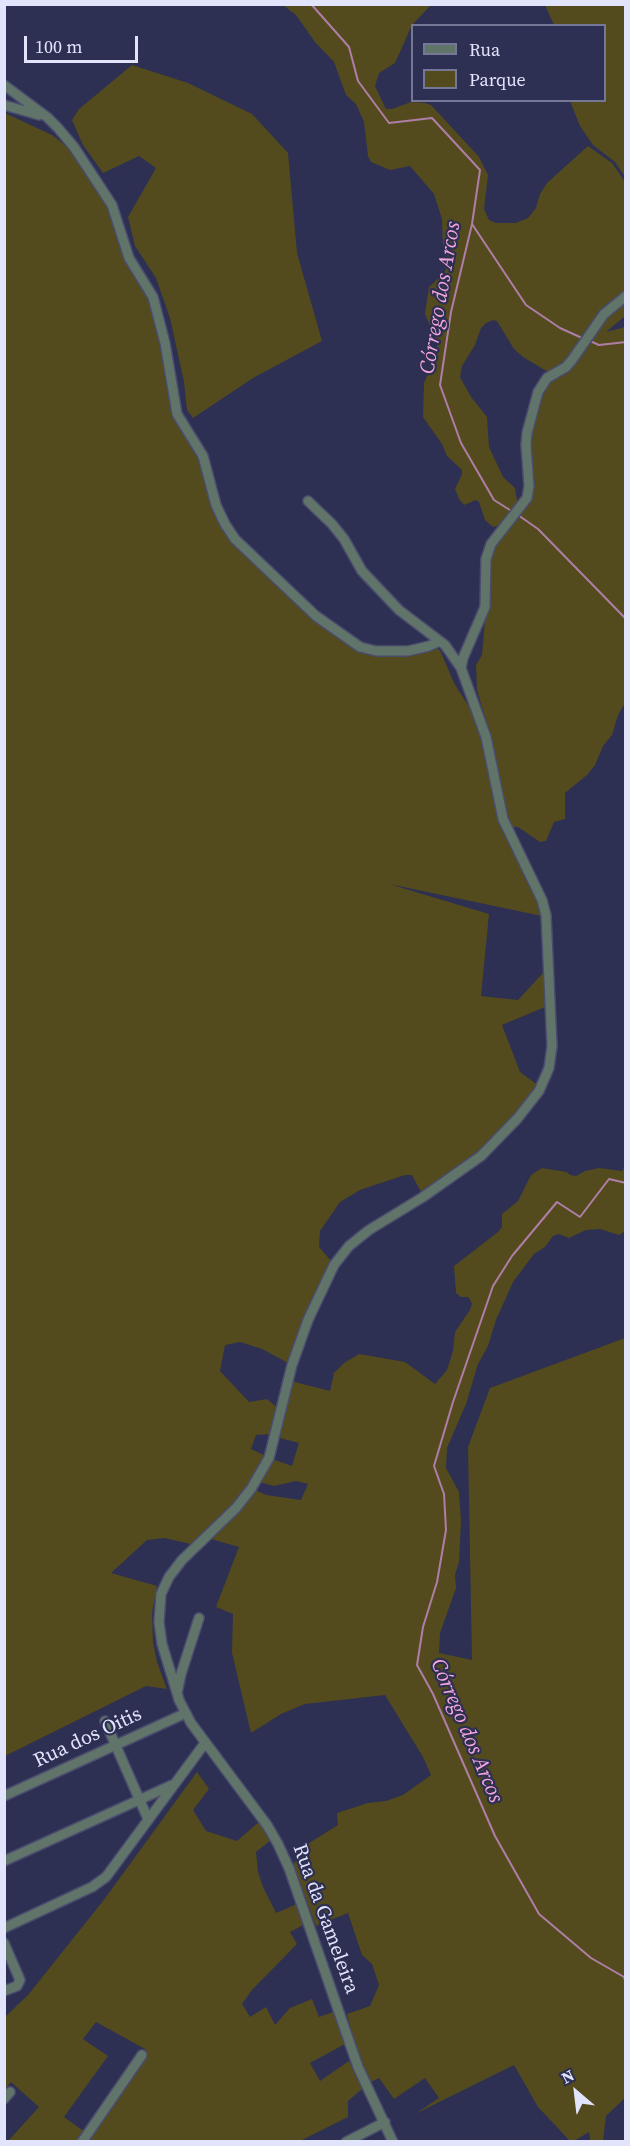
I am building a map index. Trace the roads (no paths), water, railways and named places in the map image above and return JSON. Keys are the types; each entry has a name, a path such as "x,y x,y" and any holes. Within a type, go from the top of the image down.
{"street":[{"path":"4,85 47,117 74,147 112,205 129,258 153,297 165,343 177,414 203,456 216,505 235,539 316,616 360,647 376,651 408,651 440,641"},
{"path":"4,105 47,117"},
{"path":"461,668 463,658 485,607 486,559 491,544 527,498 529,486 527,434 542,384 572,360 604,314 626,296"},
{"name":"Rua da Gameleira","path":"308,501 332,524 344,539 362,571 381,592 399,610 451,651 461,668 484,728 503,819 542,900 546,915 552,1046 549,1068 539,1091 517,1119 481,1156 423,1197 369,1230 349,1246 334,1265 308,1320 292,1365 269,1458 237,1508 183,1560 169,1578 161,1594 159,1622 162,1644 177,1693 186,1713 206,1743 279,1844 358,2067 393,2142"},
{"path":"177,1693 199,1617"},
{"name":"Rua dos Oitis","path":"4,1796 186,1713"},
{"path":"105,1721 148,1819"},
{"path":"4,1928 106,1877 206,1743"},
{"path":"4,1861 175,1784"},
{"path":"4,1943 20,1981 17,1986 4,1991"},
{"path":"82,2142 142,2055"},
{"path":"346,2142 385,2122"}],"waterway":[{"name":"Córrego dos Arcos","path":"311,4 349,47 358,81 389,123 432,118 480,170 472,224 451,312 440,385 461,443 494,500 513,512"},
{"path":"472,224 526,305 560,328 582,338"},
{"path":"590,341 599,345 626,342"},
{"name":"Córrego dos Arcos","path":"518,515 538,529 626,619"},
{"name":"Córrego dos Arcos","path":"626,1183 609,1179 580,1217 557,1202 512,1256 493,1286 453,1402 434,1466 444,1494 446,1530 437,1582 423,1627 417,1665 433,1694 495,1836 539,1914 591,1958 624,1977 626,1984"}]}
